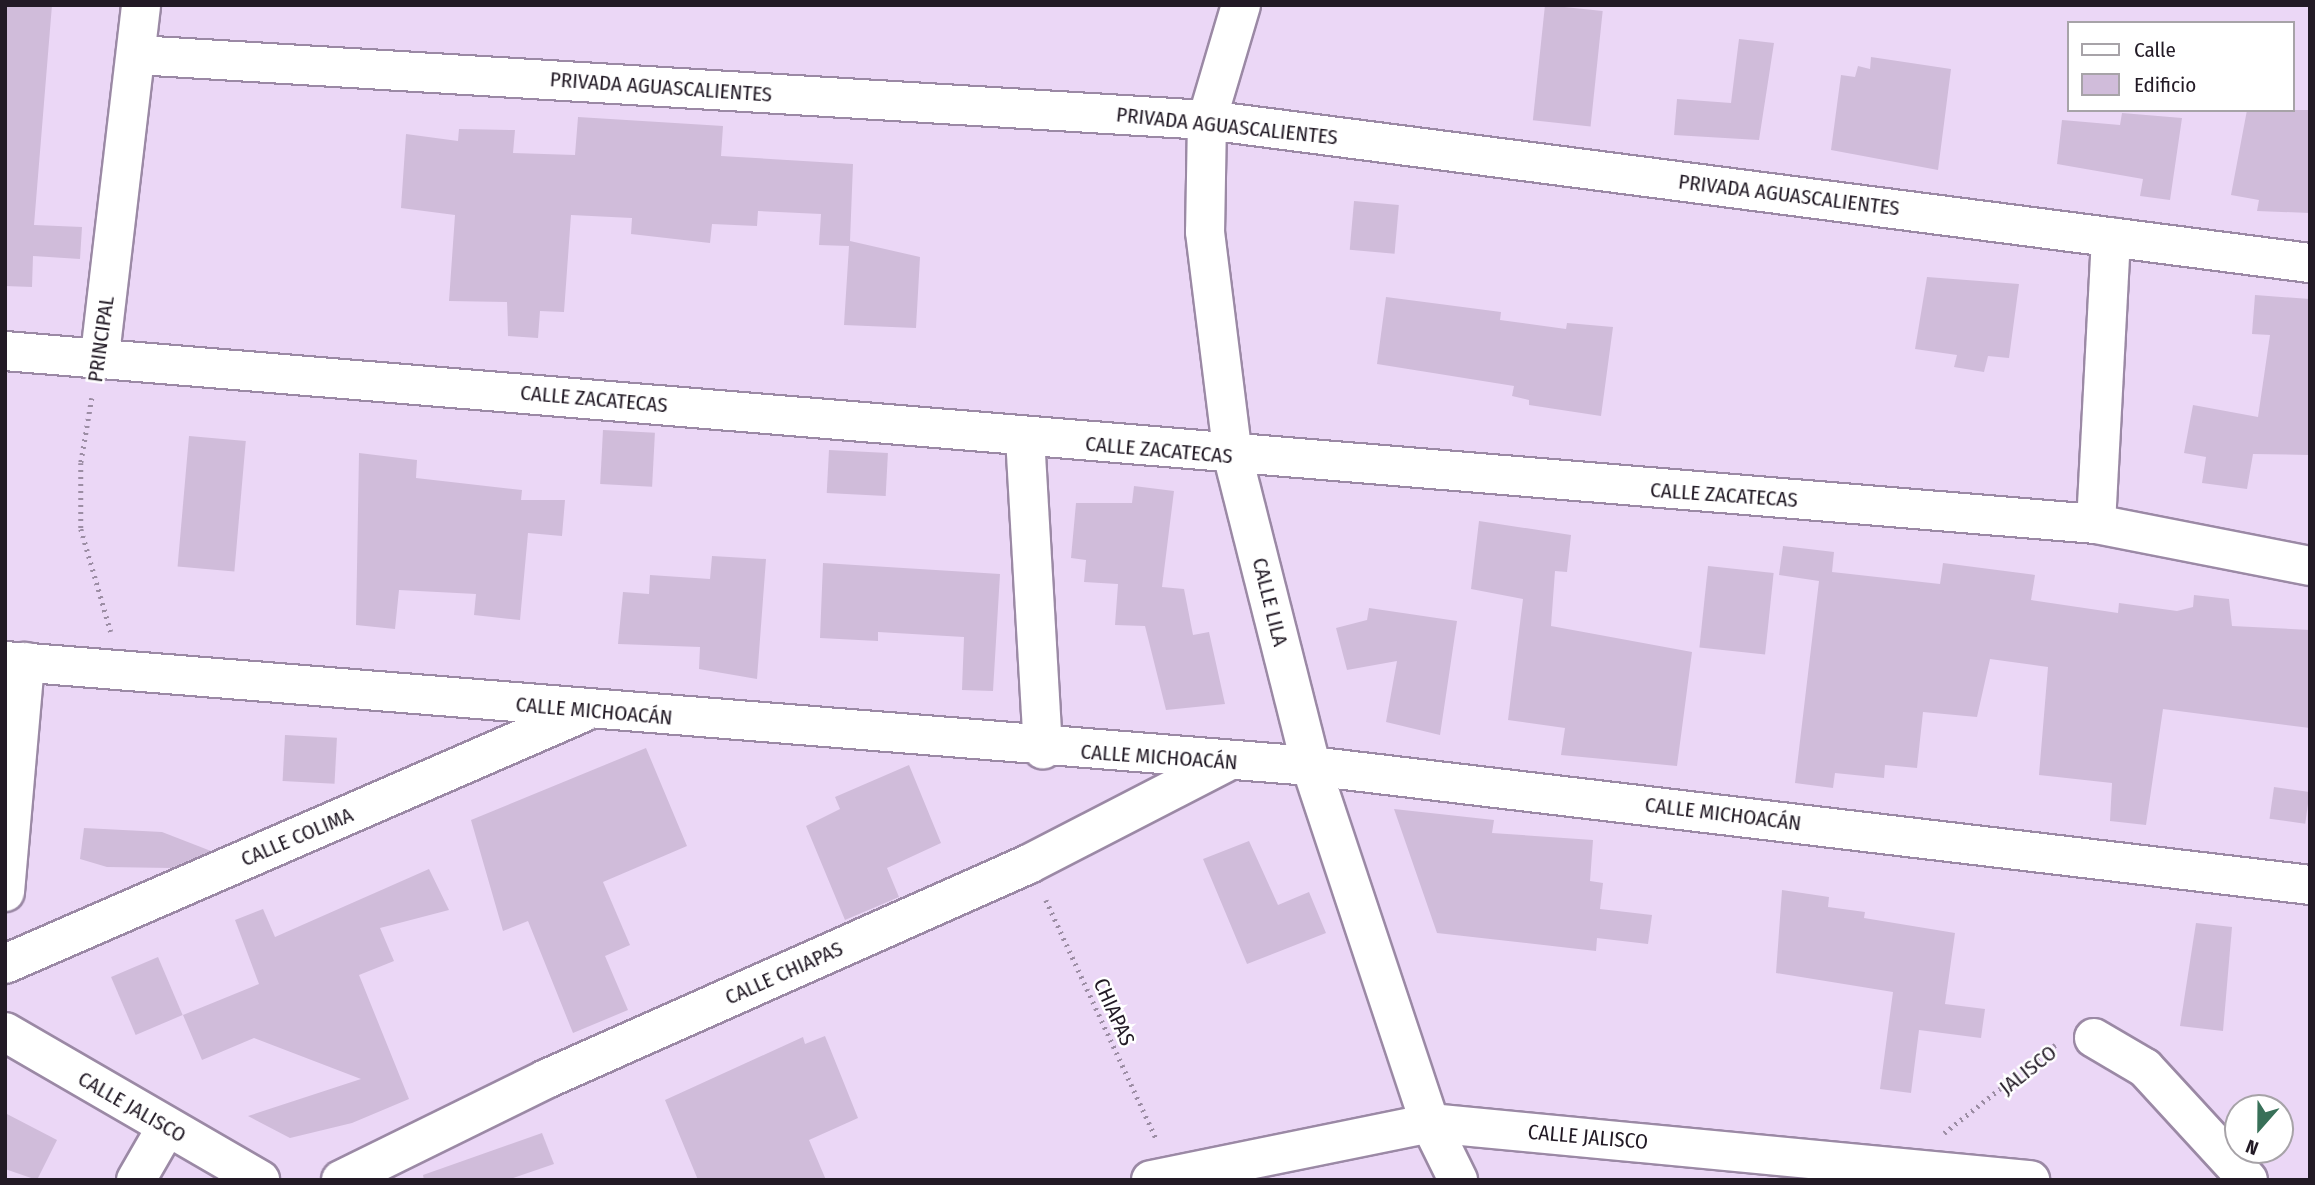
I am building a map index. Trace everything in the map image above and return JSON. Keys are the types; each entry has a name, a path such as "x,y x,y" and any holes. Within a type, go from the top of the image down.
{"street":[{"name":"PRINCIPAL","path":"100,355 141,5"},
{"name":"CALLE LILA","path":"1241,5 1207,120 1205,232 1233,457 1311,766 1430,1123 1458,1180"},
{"name":"PRIVADA AGUASCALIENTES","path":"137,55 1207,120 2310,262"},
{"path":"2096,524 2111,237"},
{"name":"CALLE ZACATECAS","path":"5,351 100,355 1233,457 2096,524 2310,566"},
{"path":"1025,438 1043,749"},
{"path":"5,892 15,662"},
{"name":"CALLE MICHOACÁN","path":"15,662 121,668 1043,749 1225,763 1311,766 2310,885"},
{"name":"CALLE COLIMA","path":"5,964 589,710"},
{"name":"CALLE CHIAPAS","path":"341,1180 546,1079 1029,864 1225,763"},
{"name":"CALLE JALISCO","path":"5,1032 166,1128 260,1180"},
{"path":"2094,1038 2145,1068 2248,1180"},
{"name":"CALLE JALISCO","path":"1162,1176 1430,1123 2030,1180"},
{"path":"136,1180 166,1128"}],"path":[{"name":"PRINCIPAL","path":"100,355 80,463 81,529 121,668"},
{"name":"CHIAPAS","path":"1029,864 1162,1176"},
{"name":"JALISCO","path":"1898,1166 2054,1045 2094,1038"}],"building":[{"path":"5,5 52,5 34,225 82,227 80,259 33,256 32,287 5,286"},
{"path":"1545,5 1603,11 1591,126 1533,120"},
{"path":"1739,39 1774,43 1759,140 1674,135 1677,99 1731,103"},
{"path":"1871,57 1951,69 1938,170 1831,150 1841,75 1855,77 1858,66 1870,69"},
{"path":"2310,110 2310,213 2257,211 2259,200 2231,195 2247,112"},
{"path":"2122,113 2182,118 2170,200 2140,196 2143,179 2057,164 2062,120 2120,125"},
{"path":"578,117 723,126 721,156 853,164 850,241 920,257 916,328 844,325 849,246 819,245 821,214 758,211 757,226 712,224 710,243 631,234 632,218 571,215 564,312 540,311 538,338 508,336 507,302 449,301 455,215 401,208 406,134 458,141 459,129 515,130 513,153 575,155"},
{"path":"1354,201 1399,205 1395,254 1350,250"},
{"path":"1927,277 2019,284 2009,358 1988,356 1984,372 1954,367 1957,355 1915,349"},
{"path":"2255,295 2310,299 2310,455 2253,454 2247,489 2202,483 2206,457 2184,453 2193,405 2258,417 2270,335 2252,334"},
{"path":"1386,297 1501,312 1500,320 1566,329 1567,323 1613,327 1601,416 1529,405 1529,400 1512,396 1514,386 1377,364"},
{"path":"603,430 655,433 652,487 600,484"},
{"path":"189,436 246,441 234,571 178,567"},
{"path":"829,450 888,453 886,496 827,493"},
{"path":"359,453 417,460 416,478 522,490 521,500 565,500 562,536 528,533 520,620 474,615 476,594 399,590 395,629 356,625"},
{"path":"1134,486 1174,491 1162,587 1184,589 1193,635 1209,632 1225,704 1166,710 1145,626 1115,625 1118,584 1084,582 1086,560 1071,558 1076,503 1132,503"},
{"path":"1479,521 1571,535 1567,572 1555,571 1551,626 1692,652 1677,766 1561,755 1565,728 1508,720 1523,599 1471,589"},
{"path":"1783,546 1834,552 1832,572 1940,584 1943,563 2035,575 2031,600 2118,613 2119,603 2177,611 2193,607 2194,595 2229,599 2232,626 2310,630 2310,728 2163,709 2146,825 2110,821 2112,783 2039,775 2048,667 1990,659 1977,717 1923,712 1917,768 1885,765 1884,778 1835,773 1833,788 1795,783 1819,581 1779,575"},
{"path":"712,556 766,559 757,679 699,669 700,647 618,644 623,592 649,594 650,575 710,579"},
{"path":"823,563 1000,574 993,691 962,690 964,637 878,632 878,641 820,638"},
{"path":"1708,566 1774,573 1765,654 1699,648"},
{"path":"1369,608 1457,621 1440,735 1386,722 1397,661 1347,670 1336,628 1367,620"},
{"path":"285,735 337,738 335,784 283,781"},
{"path":"646,748 687,846 603,882 630,945 605,956 628,1010 573,1033 528,921 503,931 471,820"},
{"path":"909,765 941,843 887,868 899,897 845,920 806,826 840,809 835,797"},
{"path":"2274,787 2310,792 2305,824 2270,819"},
{"path":"1394,809 1494,820 1492,833 1593,840 1590,881 1603,883 1600,909 1652,915 1648,944 1597,938 1596,951 1437,933"},
{"path":"84,828 162,832 211,851 171,868 107,867 80,859"},
{"path":"1249,841 1278,905 1309,892 1326,933 1247,964 1203,859"},
{"path":"429,869 449,910 380,928 394,961 359,975 409,1099 352,1123 290,1138 248,1116 361,1079 254,1038 202,1060 183,1015 259,984 235,920 263,909 275,937"},
{"path":"1782,890 1829,897 1828,907 1865,912 1864,918 1955,933 1945,1004 1985,1009 1981,1038 1919,1030 1911,1093 1880,1089 1893,992 1776,973"},
{"path":"2196,923 2232,927 2223,1031 2180,1026"},
{"path":"158,957 183,1015 136,1035 111,977"},
{"path":"825,1036 858,1118 809,1140 826,1180 698,1180 665,1100 803,1037 805,1044"},
{"path":"5,1113 57,1140 37,1180 5,1169"},
{"path":"542,1133 554,1164 507,1180 424,1180 423,1175"}]}
